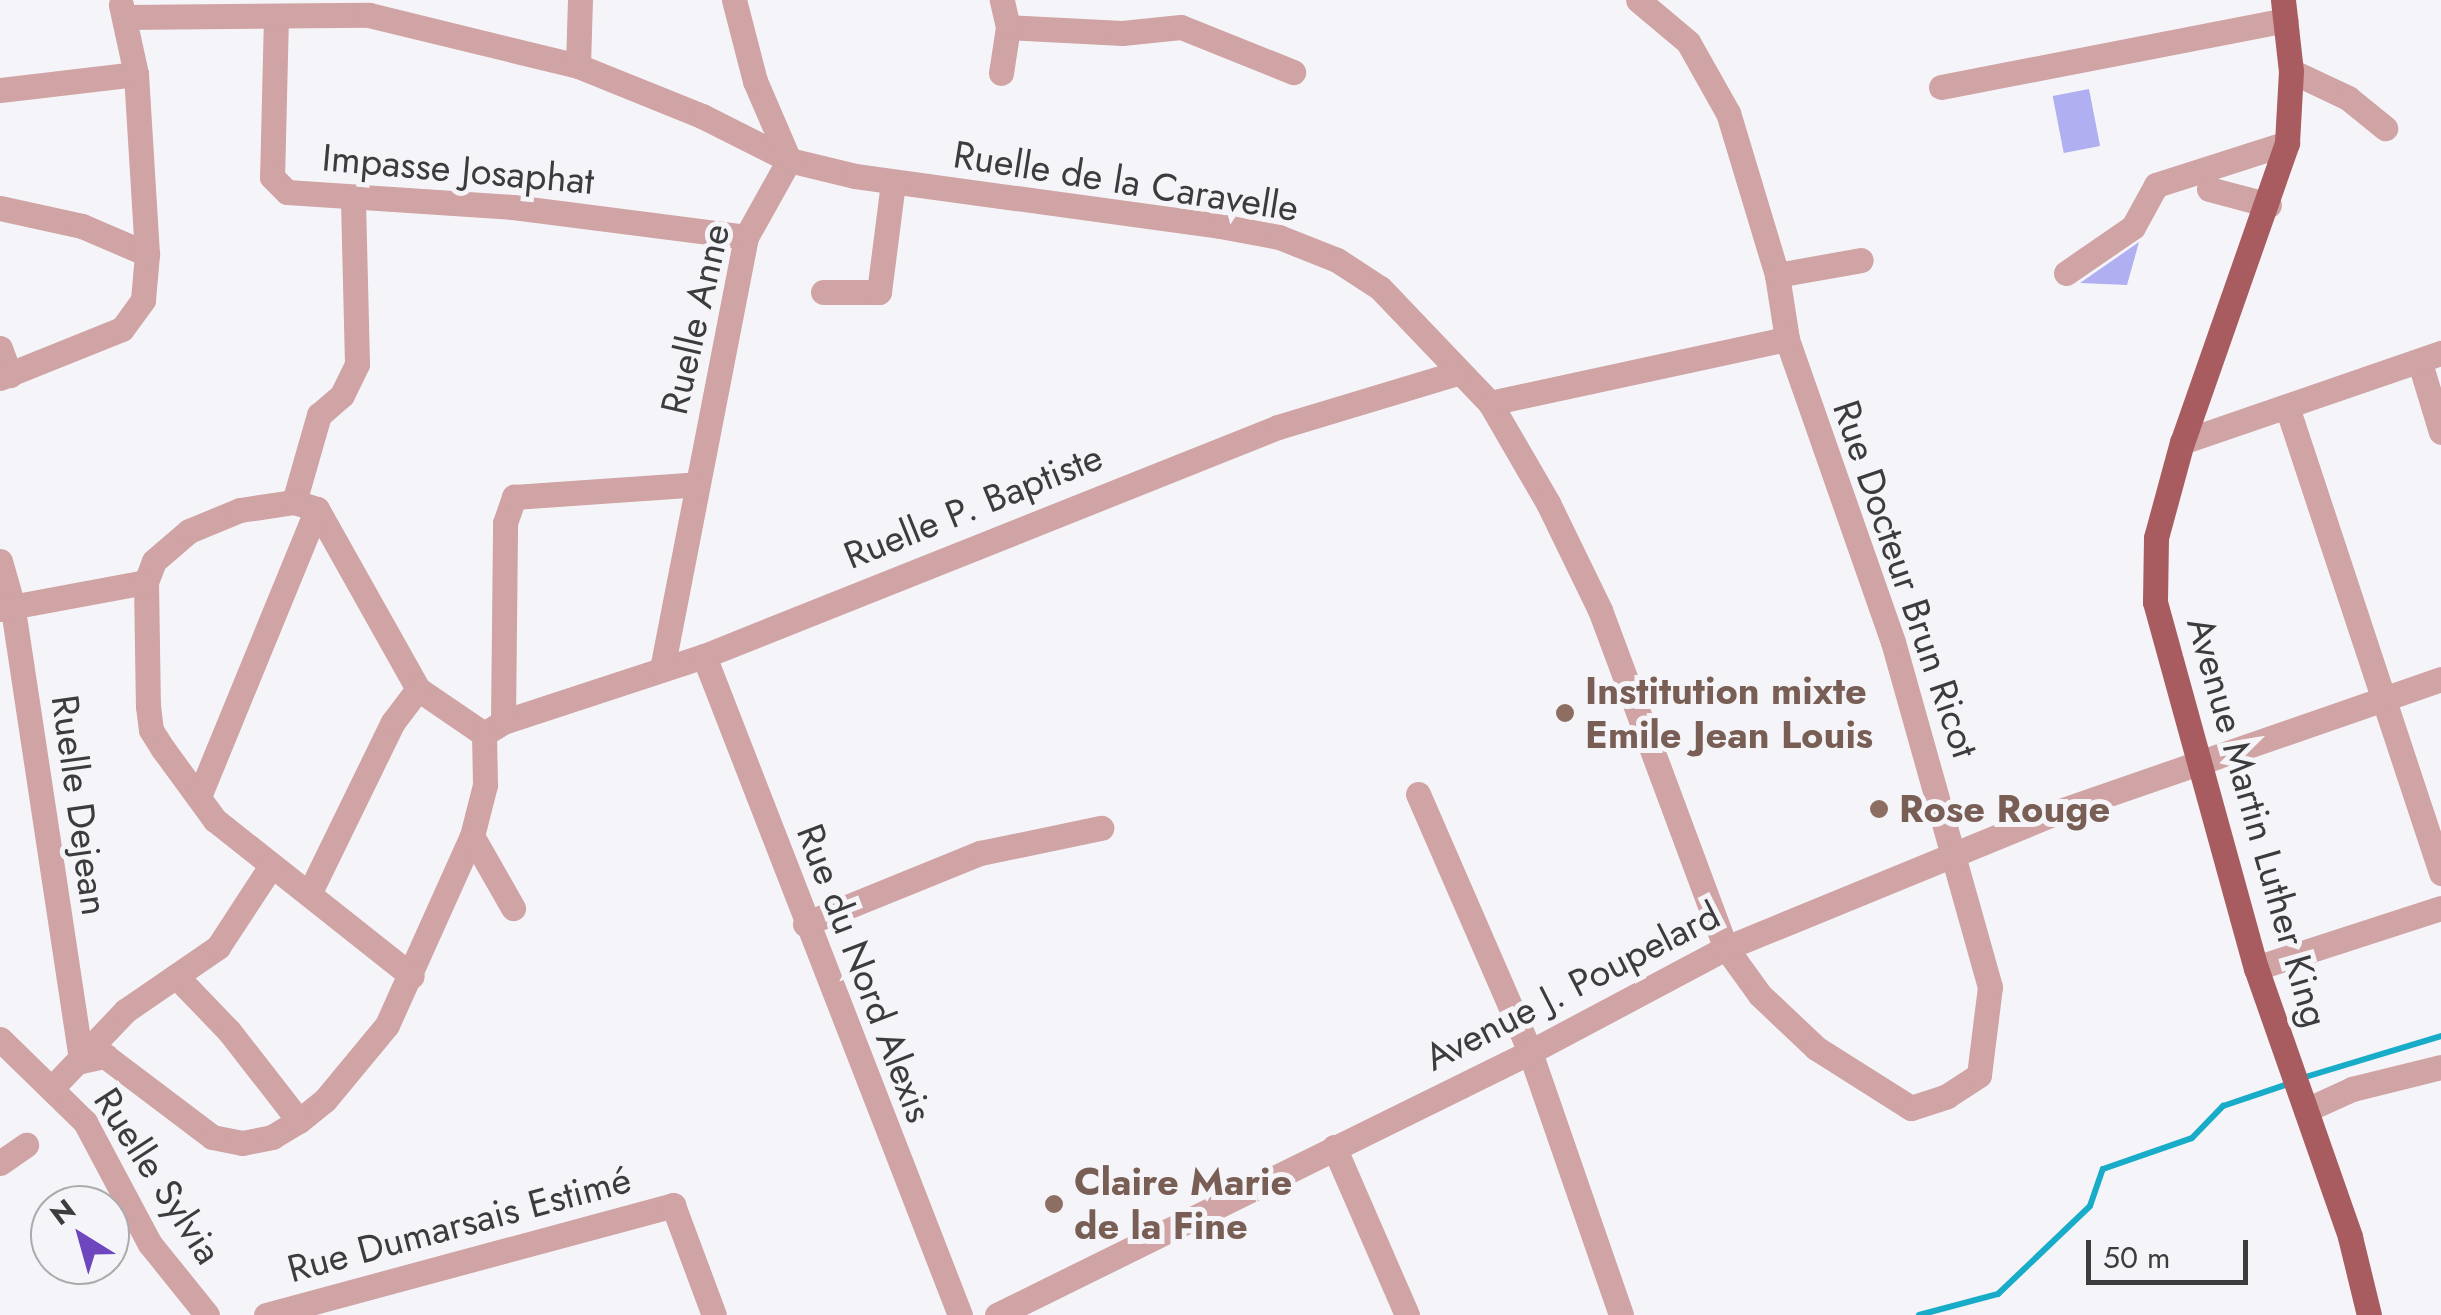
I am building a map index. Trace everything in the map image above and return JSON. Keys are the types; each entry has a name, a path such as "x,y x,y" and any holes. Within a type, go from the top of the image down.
{"main road":[{"name":"Avenue Martin Luther King","path":"2284,10 2291,71 2287,143 2269,204 2182,442 2156,538 2155,602 2256,968 2350,1237 2369,1315"}],"street":[{"path":"578,66 580,0"},
{"path":"734,0 755,81 789,160"},
{"path":"1001,73 1008,27 1002,0"},
{"name":"Rue Docteur Brun Ricot","path":"1638,0 1688,42 1721,99 1777,275 1787,339 1893,642 1990,987 1979,1075 1947,1096 1911,1108 1816,1048 1760,995 1726,948"},
{"path":"0,348 5,377 122,330 143,300 148,254 136,74 122,8"},
{"name":"Ruelle de la Caravelle","path":"122,8 276,16 370,15 578,66 702,116 789,160 893,182 1279,237 1338,260 1380,288 1490,403 1600,610 1726,948"},
{"path":"1941,87 2284,10"},
{"name":"Impasse Josaphat","path":"276,16 272,177 287,192 353,200 513,207 746,236"},
{"path":"1008,27 1122,32 1181,27 1293,72"},
{"path":"2291,71 2348,98 2385,128"},
{"path":"0,90 136,74"},
{"path":"2066,273 2133,226 2156,185 2287,143"},
{"name":"Ruelle Anne","path":"662,669 746,236 789,160"},
{"path":"822,292 879,292 893,182"},
{"path":"2209,189 2269,204"},
{"path":"200,794 305,506 319,415 342,395 357,364 353,200"},
{"path":"0,208 82,226 148,254"},
{"path":"1777,275 1861,260"},
{"path":"1490,403 1787,339"},
{"path":"2182,442 2430,358 2441,432"},
{"name":"Ruelle P. Baptiste","path":"503,725 704,656 1094,496 1278,428 1457,372"},
{"path":"2287,407 2441,873"},
{"path":"80,1061 105,1056 212,1137 242,1143 272,1137 299,1120 358,1064 412,976 472,836 503,725 505,523 514,497 698,484"},
{"path":"305,506 240,510 190,531 154,562 146,582 151,730 216,820 412,976"},
{"path":"305,506 418,688 503,725"},
{"name":"Ruelle Dejean","path":"0,561 80,1061"},
{"path":"6,606 146,582"},
{"name":"Rue du Nord Alexis","path":"704,656 960,1315"},
{"name":"Avenue J. Poupelard","path":"997,1315 1530,1052 1726,948 1953,852 2441,679"},
{"path":"308,894 393,722 418,688"},
{"path":"1418,794 1530,1052 1622,1315"},
{"path":"805,924 980,853 1101,828"},
{"path":"472,836 513,908"},
{"path":"54,1087 125,1011 218,947 271,866"},
{"path":"2256,968 2441,908"},
{"path":"176,976 230,1031 299,1120"},
{"name":"Ruelle Sylvia","path":"0,1038 54,1087 94,1136 150,1244 206,1315"},
{"path":"2305,1107 2352,1090 2441,1067"},
{"path":"0,1162 26,1145"},
{"path":"1334,1147 1407,1315"},
{"name":"Rue Dumarsais Estimé","path":"266,1315 673,1205 714,1315"}],"building":[{"path":"2089,89 2100,146 2064,153 2053,96"},
{"path":"2139,242 2127,285 2080,283"}],"waterway":[{"path":"2302,1078 2441,1036"},
{"path":"1919,1315 1998,1294 2090,1206 2103,1169 2192,1138 2223,1106 2291,1083"}],"place":[{"name":"Institution mixte Emile Jean Louis","path":"1565,713"},
{"name":"Rose Rouge","path":"1879,809"},
{"name":"Claire Marie de la Fine","path":"1054,1204"}]}
